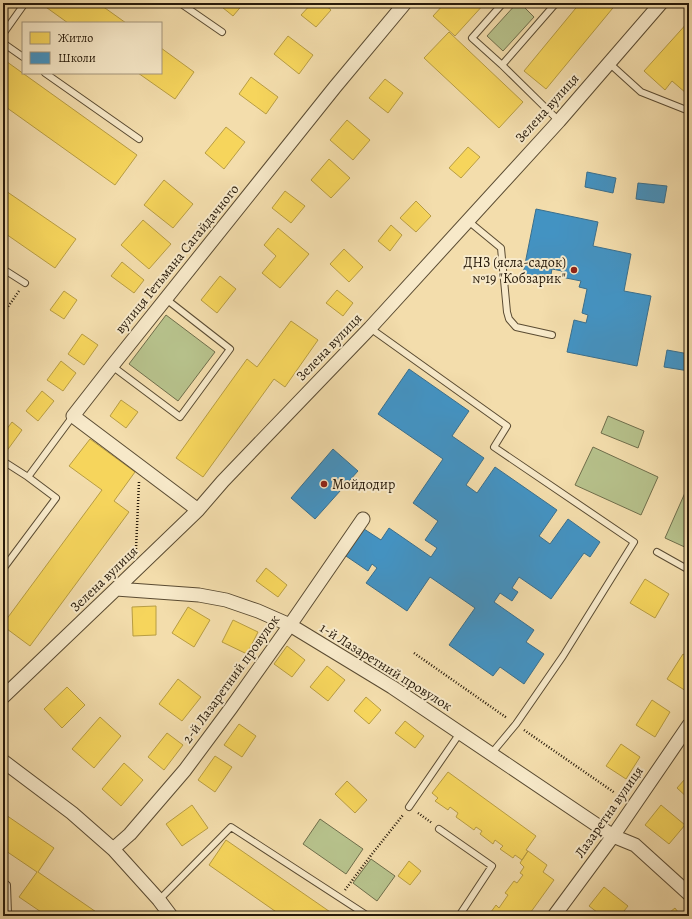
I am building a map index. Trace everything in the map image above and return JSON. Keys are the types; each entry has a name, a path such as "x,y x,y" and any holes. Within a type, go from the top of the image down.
{"street":[{"name":"вулиця Гетьмана Сагайдачного","path":"74,416 112,366 335,87 405,3"},
{"name":"Зелена вулиця","path":"3,697 198,510 223,481 370,328 558,121 661,3"},
{"path":"74,416 198,510"},
{"name":"2-й Лазаретний провулок","path":"113,849 130,834 185,770 232,708 363,519"},
{"name":"1-й Лазаретний провулок","path":"116,589 199,595 226,600 290,625 392,687 613,836 635,845 689,894"},
{"name":"Лазаретна вулиця","path":"554,916 613,836 689,725"},
{"path":"3,761 72,813 113,849 159,900 171,916"}],"lane":[{"path":"3,34 25,3"},
{"path":"180,3 222,32"},
{"path":"503,3 472,38 502,65 558,121"},
{"path":"502,65 556,3"},
{"path":"3,43 22,56"},
{"path":"609,63 641,92 689,111"},
{"path":"47,74 139,139"},
{"path":"468,220 501,248 507,312 509,319 516,327 552,334"},
{"path":"3,269 25,283"},
{"path":"112,366 180,417 230,349 166,299"},
{"path":"370,328 507,426 494,447 634,542 563,656 516,724 492,754"},
{"path":"28,477 74,416"},
{"path":"3,461 56,498 3,569"},
{"path":"657,552 689,570"},
{"path":"409,807 460,733"},
{"path":"159,900 231,827 368,916"},
{"path":"439,829 492,866 459,916"},
{"path":"3,882 7,885 8,914 11,916"}],"path":[{"path":"3,314 25,283"},
{"path":"136,552 140,466"},
{"path":"340,897 409,807 439,829"}],"green space":[{"path":"517,3 520,3 534,17 503,51 487,36"},
{"path":"166,315 215,352 178,401 129,364"},
{"path":"608,416 644,431 638,448 601,433"},
{"path":"593,447 658,477 641,515 575,485"},
{"path":"689,486 689,549 665,538"},
{"path":"320,819 363,849 346,874 303,844"},
{"path":"371,859 395,876 377,901 353,883"}],"building: Житло":[{"path":"44,3 98,3 125,22 67,22 43,5"},
{"path":"217,3 244,3 233,16"},
{"path":"312,3 323,3 331,10 316,27 301,15"},
{"path":"445,3 485,3 455,36 433,16"},
{"path":"580,3 617,3 546,89 524,71"},
{"path":"689,21 689,90 686,93 672,81 665,90 644,71"},
{"path":"449,32 523,102 499,128 424,58"},
{"path":"288,36 313,55 299,74 274,54"},
{"path":"162,49 194,72 175,99 139,74 162,74"},
{"path":"3,59 137,155 115,185 3,105"},
{"path":"251,77 278,97 266,114 239,94"},
{"path":"385,79 403,93 388,113 369,98"},
{"path":"347,120 370,140 353,160 330,140"},
{"path":"226,127 245,142 224,169 205,153"},
{"path":"468,147 480,157 461,178 449,168"},
{"path":"329,159 350,178 331,198 311,180"},
{"path":"164,180 193,204 173,228 144,205"},
{"path":"3,189 76,239 55,268 3,232"},
{"path":"285,191 305,206 291,223 272,208"},
{"path":"416,201 431,216 416,232 400,218"},
{"path":"143,220 171,244 149,269 121,245"},
{"path":"391,225 402,235 390,251 378,241"},
{"path":"278,228 309,254 280,288 262,273 276,256 264,245"},
{"path":"344,249 363,267 349,282 330,264"},
{"path":"122,262 144,280 134,293 111,276"},
{"path":"220,276 236,289 217,313 201,300"},
{"path":"337,290 353,303 343,316 326,303"},
{"path":"64,291 77,300 64,319 50,310"},
{"path":"291,321 318,340 285,387 274,379 203,477 176,458 247,359 257,367"},
{"path":"82,334 98,345 84,365 68,354"},
{"path":"61,361 76,373 63,391 47,380"},
{"path":"42,391 54,401 38,421 26,411"},
{"path":"121,400 138,412 126,428 110,416"},
{"path":"12,422 22,430 6,452 3,450 3,434"},
{"path":"90,439 135,472 114,501 129,512 30,646 3,626 3,624 102,490 69,466"},
{"path":"266,568 287,585 278,597 256,581"},
{"path":"645,579 669,594 655,618 630,603"},
{"path":"156,606 156,635 133,636 132,607"},
{"path":"188,607 210,620 194,647 172,633"},
{"path":"233,620 258,632 247,654 222,642"},
{"path":"287,646 305,660 292,677 274,664"},
{"path":"683,654 689,658 689,687 686,691 667,679"},
{"path":"327,666 345,680 328,701 310,687"},
{"path":"178,679 201,697 182,721 159,704"},
{"path":"67,687 85,705 62,728 44,709"},
{"path":"366,697 381,710 369,724 354,711"},
{"path":"652,700 670,712 655,737 636,725"},
{"path":"100,717 121,736 94,768 72,749"},
{"path":"405,721 424,736 415,748 395,733"},
{"path":"239,724 256,736 242,757 224,745"},
{"path":"167,733 183,745 164,770 148,757"},
{"path":"621,744 640,757 626,779 606,766"},
{"path":"215,756 232,767 215,792 198,780"},
{"path":"124,763 143,780 121,806 102,789"},
{"path":"448,772 536,836 526,850 528,851 522,860 515,855 513,858 500,849 503,846 495,840 493,844 480,834 482,831 476,827 474,830 456,817 458,813 450,807 448,810 435,801 438,798 432,793"},
{"path":"685,779 689,783 689,799 677,788"},
{"path":"347,781 367,800 355,813 335,794"},
{"path":"192,805 208,828 182,846 166,824"},
{"path":"661,805 685,825 669,844 645,825"},
{"path":"3,813 54,848 38,872 102,916 47,916 19,897 37,872 3,849"},
{"path":"226,840 336,916 282,916 209,865"},
{"path":"528,851 547,865 543,872 554,880 528,916 488,916 496,905 499,908 508,895 505,893 514,881 517,883 523,875 520,873 524,867 520,863"},
{"path":"409,861 421,871 410,885 398,876"},
{"path":"604,887 628,906 620,916 602,916 589,906"},
{"path":"675,908 681,916 665,916"}],"building: Школи":[{"path":"587,172 616,178 613,193 585,187"},
{"path":"638,183 667,186 664,203 636,199"},
{"path":"536,209 598,222 593,246 631,254 624,291 651,296 637,366 567,352 574,320 586,323 588,315 582,313 587,289 579,287 581,281 561,277 562,271 552,269 550,280 523,274"},
{"path":"687,230 689,230 689,247 685,247"},
{"path":"667,350 689,354 689,371 664,367"},
{"path":"409,369 469,411 452,436 484,458 466,485 477,493 495,467 557,510 539,536 550,544 568,519 600,542 590,557 584,553 551,599 519,577 512,588 518,592 512,601 500,593 494,602 534,630 526,642 544,654 524,684 500,667 493,676 449,645 475,608 430,577 407,611 366,583 377,568 372,564 368,571 343,554 361,527 381,540 389,528 431,557 437,548 425,540 438,521 413,503 443,459 378,414"},
{"name":"Мойдодир","path":"333,449 358,471 315,519 291,498"}],"place":[{"name":"ДНЗ (ясла-садок) №19 \"Кобзарик\"","path":"574,270"},
{"name":"Мойдодир","path":"324,484"}]}
